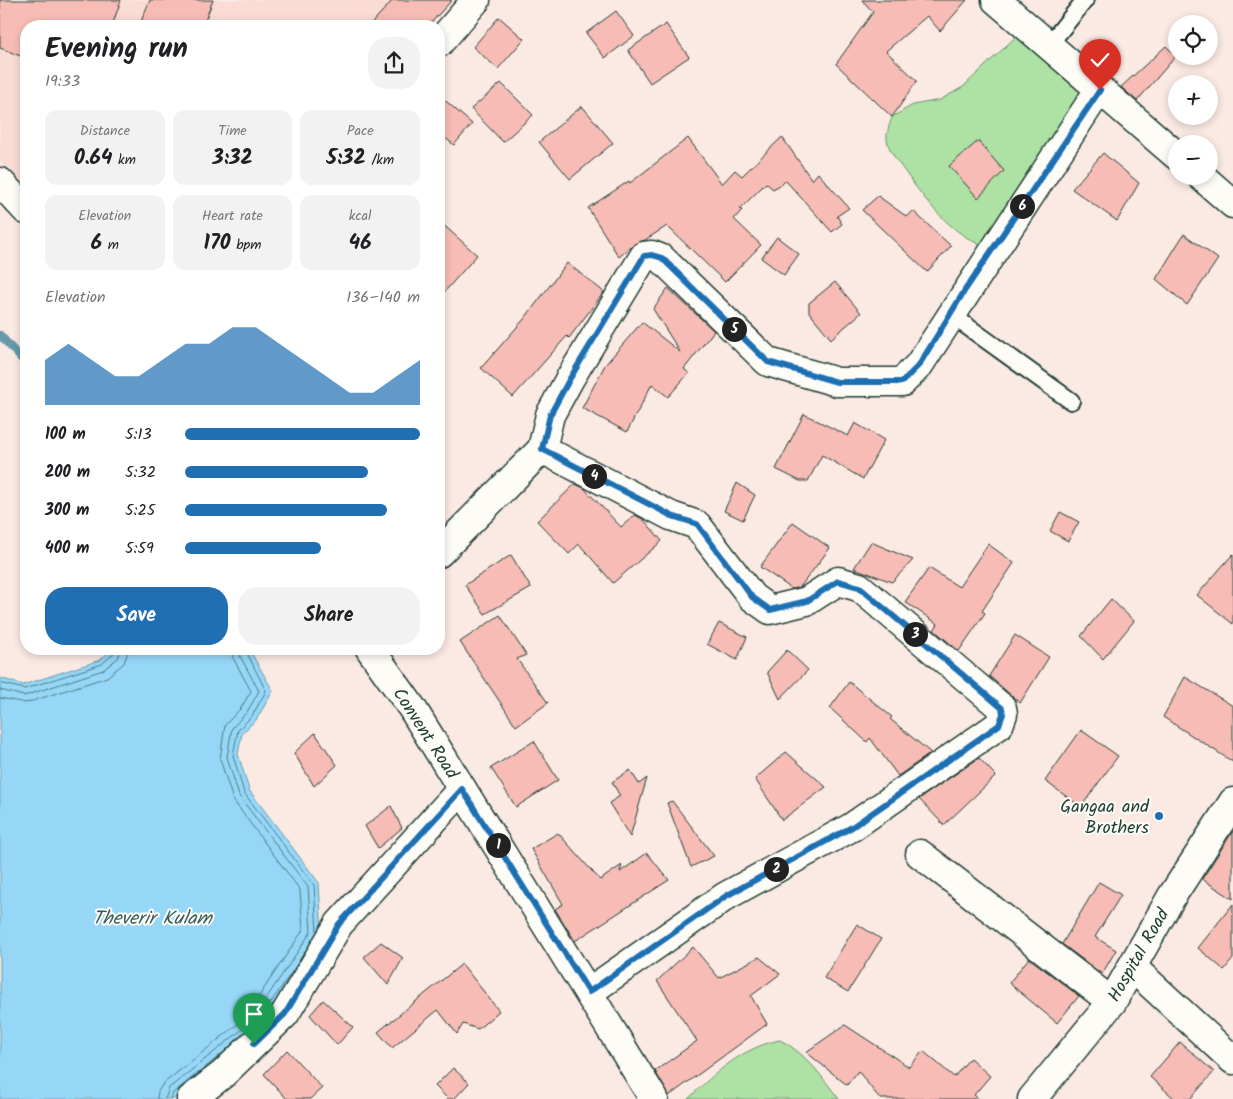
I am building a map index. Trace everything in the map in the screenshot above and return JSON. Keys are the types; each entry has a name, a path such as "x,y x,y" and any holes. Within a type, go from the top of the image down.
{"street":[{"path":"445,36 476,0"},
{"path":"996,0 1168,149"},
{"path":"445,547 542,449 550,415 644,256 652,255 662,258 768,362 837,382 902,382 919,365 950,314 1100,90"},
{"path":"0,182 20,204"},
{"path":"1211,185 1233,204"},
{"path":"542,449 672,516 697,524 752,597 770,610 807,601 838,581 859,587 1002,708 1003,714 999,725 852,827 726,896 589,992"},
{"name":"Convent Road","path":"374,655 412,708 654,1099"},
{"path":"191,1099 223,1074 285,1014 339,924 462,789"},
{"name":"Hospital Road","path":"1032,1099 1112,1002 1172,896 1233,802"},
{"path":"920,854 1112,1002"},
{"path":"1132,967 1233,1060"}],"lane":[{"path":"1048,46 1085,0"},
{"path":"950,314 1071,401"}],"shaded area":[{"path":"0,0 453,0 435,20 20,20 20,183 0,161"}],"green space":[{"path":"1026,27 1099,90 992,250 966,237 944,220 917,188 893,154 888,145 887,134 892,117 913,105 940,100 963,87"},
{"path":"780,1040 806,1059 839,1099 688,1099 730,1062 767,1043"}],"water":[{"name":"Theverir Kulam","path":"105,655 252,655 273,691 256,720 242,733 238,754 249,790 319,883 322,936 257,1033 174,1099 0,1099 0,678 23,685 100,660"}],"building":[{"path":"0,0 121,0 114,20 20,20 20,56 0,48"},
{"path":"150,0 213,0 205,20 142,20"},
{"path":"393,0 452,0 434,20 375,20"},
{"path":"862,0 967,0 940,31 927,16 886,51 917,81 892,117 836,64 873,12"},
{"path":"616,11 634,36 605,58 586,33"},
{"path":"499,17 524,39 498,69 473,47"},
{"path":"666,24 689,57 650,83 628,50"},
{"path":"1166,46 1168,48 1168,65 1137,101 1121,87"},
{"path":"501,83 533,115 503,142 471,109"},
{"path":"445,100 472,124 454,145 445,138"},
{"path":"582,106 613,143 570,179 539,142"},
{"path":"782,137 812,180 818,173 849,208 837,216 842,224 832,232 786,181 773,189 766,183 740,209 742,210 734,219 761,245 725,282 667,226 645,240 636,243 619,257 588,208 629,181 630,183 688,138 722,184 735,170 742,176"},
{"path":"978,141 1004,171 978,198 949,166"},
{"path":"1103,153 1139,183 1117,221 1072,189"},
{"path":"878,196 907,217 913,211 951,246 927,272 862,210"},
{"path":"445,226 477,255 445,291"},
{"path":"1184,234 1218,259 1187,305 1156,279"},
{"path":"777,237 799,254 784,275 761,258"},
{"path":"567,263 604,292 569,338 567,336 513,397 481,368 525,318"},
{"path":"835,282 861,313 831,339 809,312 809,303"},
{"path":"668,288 714,331 684,369 689,373 668,397 652,384 627,432 582,408 605,365 642,322 680,352 653,309"},
{"path":"804,414 848,436 855,423 884,440 863,479 822,455 808,481 800,481 776,469"},
{"path":"737,483 755,495 743,520 724,511"},
{"path":"575,484 584,488 621,527 635,515 644,520 662,541 613,583 579,544 569,554 537,521"},
{"path":"1060,512 1079,522 1068,541 1050,531"},
{"path":"793,522 830,548 800,587 792,589 760,567"},
{"path":"871,542 913,560 892,582 854,568"},
{"path":"988,544 1014,563 982,611 985,613 959,651 934,630 938,624 905,602 929,568 959,587"},
{"path":"1233,554 1233,624 1197,595"},
{"path":"511,555 531,588 485,614 465,585"},
{"path":"1111,599 1134,621 1103,659 1081,636"},
{"path":"500,615 526,655 517,659 548,703 516,726 460,642"},
{"path":"719,623 747,637 737,660 707,644"},
{"path":"1015,635 1049,657 1020,703 989,676"},
{"path":"787,650 808,670 780,699 767,672"},
{"path":"1185,677 1233,706 1233,762 1163,717"},
{"path":"849,682 892,717 890,719 931,753 898,776 870,738 867,742 830,708"},
{"path":"1081,730 1118,756 1081,807 1045,781"},
{"path":"315,733 337,765 314,786 294,753"},
{"path":"534,741 558,780 516,807 491,768"},
{"path":"786,752 826,787 782,820 755,779"},
{"path":"979,758 996,776 944,825 919,799"},
{"path":"630,770 639,784 647,778 630,837 609,803 620,796 612,782"},
{"path":"672,801 714,856 691,867 667,803"},
{"path":"391,806 402,828 378,848 365,826"},
{"path":"1233,831 1233,899 1202,879"},
{"path":"558,833 600,880 622,865 620,872 647,853 669,880 575,941 555,909 563,904 531,849"},
{"path":"1099,882 1121,895 1095,937 1116,950 1102,974 1062,944"},
{"path":"1233,904 1233,959 1224,970 1198,948"},
{"path":"857,924 881,939 848,992 824,978"},
{"path":"381,942 403,958 388,985 364,957"},
{"path":"693,947 719,978 759,957 780,974 751,996 767,1024 669,1096 655,1071 697,1041 657,981"},
{"path":"1029,958 1079,996 1057,1023 1009,983"},
{"path":"462,964 499,1011 478,1029 463,1024 457,1034 438,1010 392,1048 378,1032"},
{"path":"323,1000 353,1027 337,1045 310,1015"},
{"path":"845,1025 909,1067 923,1051 954,1077 970,1058 990,1076 974,1095 979,1099 880,1099 858,1071 847,1085 806,1052"},
{"path":"1180,1042 1214,1072 1190,1099 1175,1099 1150,1077"},
{"path":"287,1050 322,1088 310,1099 287,1099 264,1074"},
{"path":"453,1068 469,1083 454,1099 448,1099 435,1086"}],"waterway":[{"path":"0,335 20,357"}],"place":[{"name":"Gangaa and Brothers","path":"1159,816"}],"route":[{"path":"254,1044 285,1014 339,924 462,789 589,992 726,896 852,827 999,725 1003,714 1002,708 859,587 838,581 807,601 770,610 752,597 697,524 672,516 542,449 550,415 638,263 644,256 652,255 662,258 768,362 837,382 902,382 919,365 965,290 1100,90"}]}
